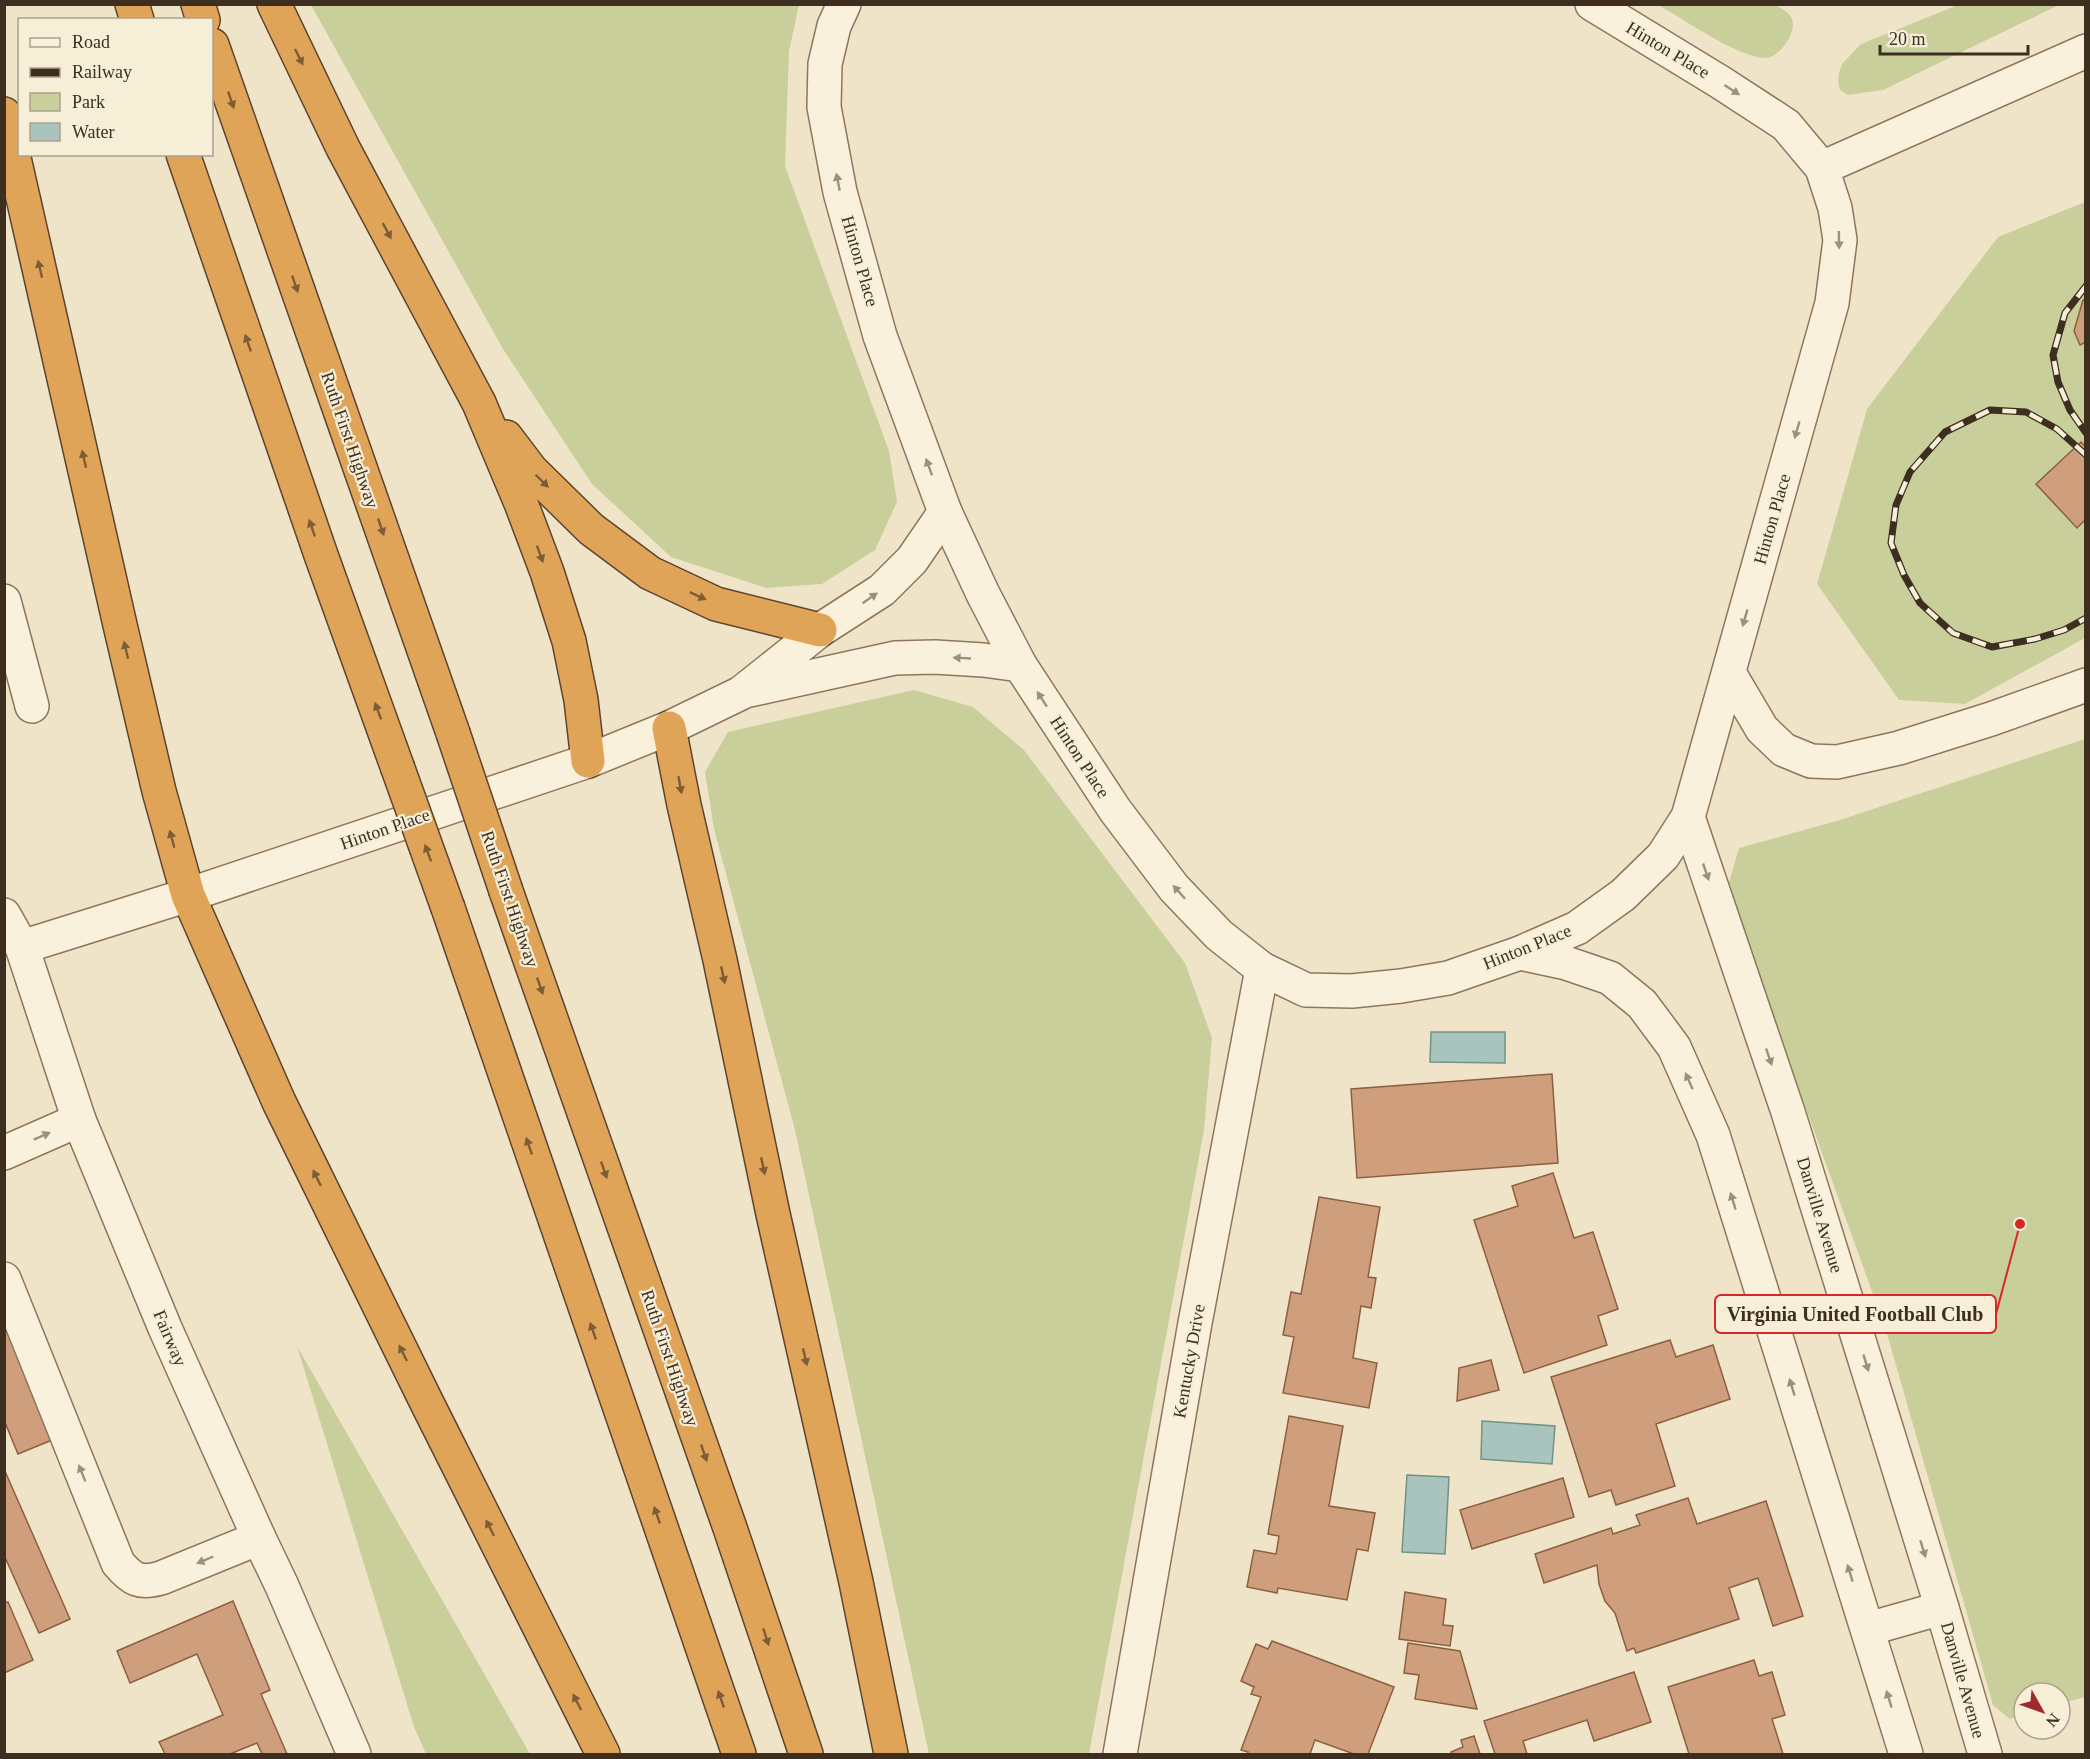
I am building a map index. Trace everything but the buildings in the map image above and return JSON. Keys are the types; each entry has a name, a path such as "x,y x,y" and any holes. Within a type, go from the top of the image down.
{"highway":[{"path":"274,4 343,148 479,403 525,513 569,641 581,700 588,761"},
{"name":"Ruth First Highway","path":"213,48 730,1528 806,1755"},
{"path":"4,114 125,647 159,791 188,895 279,1102 603,1755"},
{"path":"184,156 321,555 448,908 739,1755"},
{"path":"479,403 531,470 591,529 650,573 716,604 820,630"},
{"path":"669,728 773,1214 856,1582 891,1755"}],"street":[{"name":"Hinton Place","path":"844,4 834,26 825,64 824,107 838,182 880,336 945,512 983,594 1020,665 1115,810 1174,888 1219,935 1262,969 1306,990 1352,991 1448,978 1521,953 1576,928 1623,895 1663,856 1688,817 1832,303 1840,240 1835,208 1822,168 1786,125 1592,4"},
{"path":"1822,168 2085,51"},
{"name":"Hinton Place","path":"22,947 188,895 588,761 669,728 741,693 820,630 882,590 912,560 945,512"},
{"path":"4,601 32,706"},
{"name":"Hinton Place","path":"741,693 895,658 934,657 1020,665"},
{"path":"1730,673 1762,729 1784,750 1811,761 1837,762 1899,748 2085,685"},
{"name":"Danville Avenue","path":"1688,817 1788,1112 1942,1608 1985,1755"},
{"name":"Fairway","path":"4,915 22,947 80,1120 165,1328 282,1586 354,1755"},
{"path":"1521,953 1566,963 1610,978 1642,1004 1674,1047 1713,1135 1906,1755"},
{"name":"Kentucky Drive","path":"1120,1755 1195,1323 1262,969"},
{"path":"4,1153 80,1120"},
{"path":"4,1279 118,1563 126,1573 136,1580 146,1582 259,1538"},
{"path":"1868,1629 1942,1608"}],"green space":[{"path":"311,5 799,5 789,51 785,166 889,451 897,502 875,550 822,584 766,588 671,557 592,484 503,349"},
{"path":"1658,5 1775,5 1785,10 1793,24 1790,37 1782,49 1766,58 1741,52 1726,45"},
{"path":"1958,5 2059,5 1883,90 1848,95 1840,90 1838,81 1842,64 1861,44"},
{"path":"2085,202 2085,638 1965,704 1899,700 1817,584 1867,409 1998,237"},
{"path":"914,690 973,707 1024,750 1185,963 1212,1038 1204,1130 1089,1754 929,1754 795,1130 714,829 705,772 728,732"},
{"path":"2085,739 2085,1697 2072,1701 2072,1681 2012,1681 2012,1718 2010,1719 1993,1705 1886,1330 1727,890 1739,848 1840,820"},
{"path":"297,1346 530,1754 426,1754 414,1727"}],"water":[{"path":"1431,1032 1505,1032 1505,1063 1430,1062"},
{"path":"1482,1421 1555,1426 1552,1464 1481,1459"},
{"path":"1407,1475 1449,1477 1445,1554 1402,1552"}],"railway":[{"path":"2086,286 2065,313 2053,355 2058,382 2070,410 2086,433"},
{"path":"2086,455 2057,429 2026,412 1990,410 1945,432 1910,472 1896,505 1891,543 1904,575 1920,603 1953,633 1992,647 2035,639 2064,630 2086,618"}],"place":[{"name":"Virginia United Football Club","path":"2020,1224"}]}
